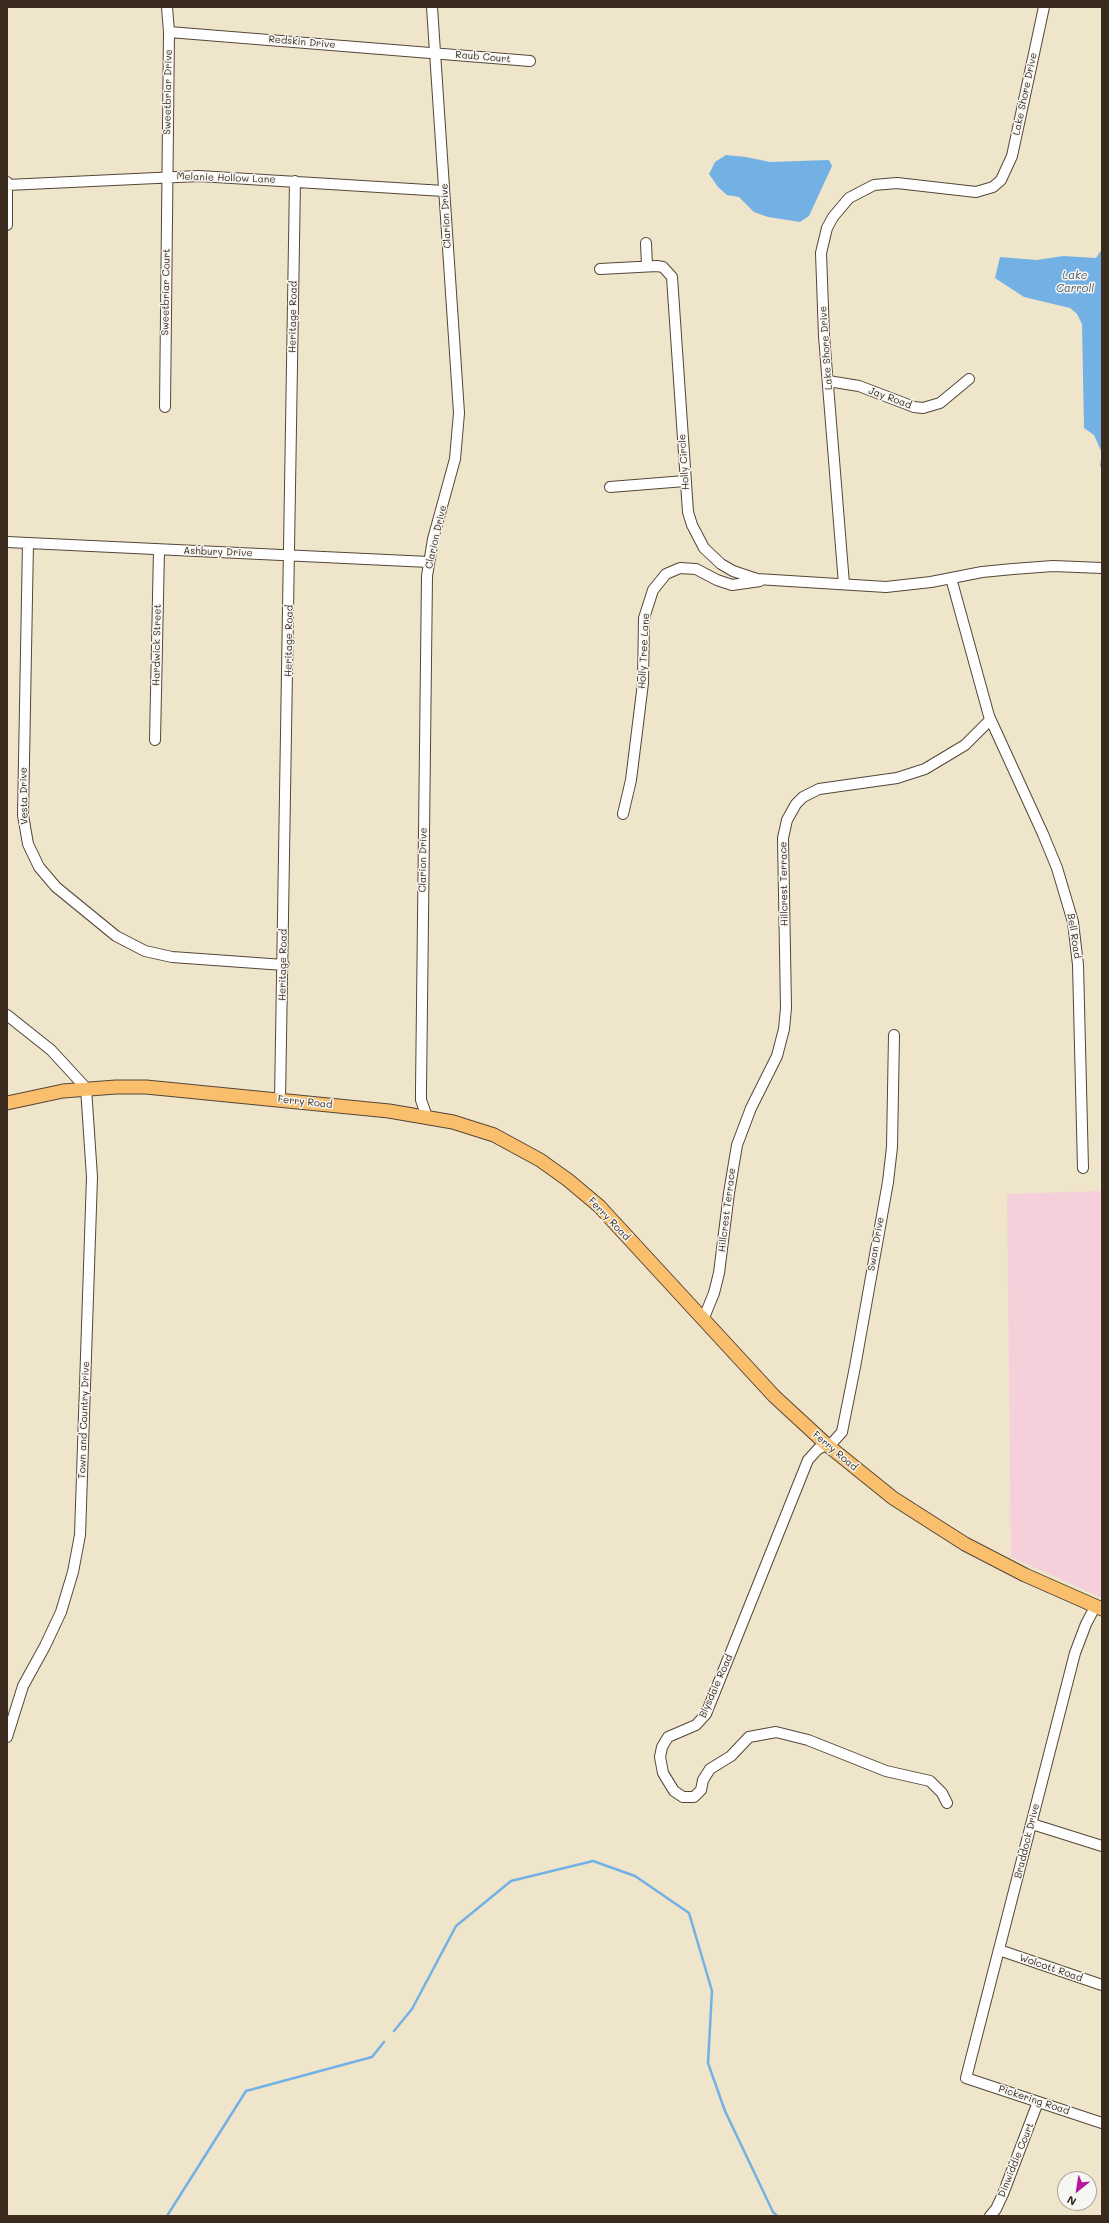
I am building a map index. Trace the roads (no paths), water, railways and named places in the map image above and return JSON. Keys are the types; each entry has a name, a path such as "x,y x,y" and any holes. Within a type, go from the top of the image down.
{"main road":[{"name":"Ferry Road","path":"7,1102 86,1088 146,1087 280,1100 427,1117 459,1124 494,1136 540,1160 568,1180 598,1206 774,1396 826,1444 893,1498 925,1520 965,1544 1025,1575 1099,1608"}],"street":[{"name":"Sweetbriar Drive","path":"167,7 169,32 168,177"},
{"name":"Clarion Drive","path":"427,1117 421,1090 422,896 429,562 437,525 452,471 458,434 457,379 432,7"},
{"name":"Lake Shore Drive","path":"844,584 828,380 822,253 825,234 832,217 849,198 874,185 897,183 976,192 993,187 1001,180 1012,156 1044,7"},
{"name":"Redskin Drive","path":"169,32 436,53"},
{"name":"Raub Court","path":"436,53 530,61"},
{"name":"Melanie Hollow Lane","path":"7,185 168,177 230,177 444,191"},
{"name":"Sweetbriar Court","path":"165,407 168,177"},
{"path":"7,182 7,225"},
{"name":"Heritage Road","path":"280,1100 284,965 295,182"},
{"path":"600,269 647,266 646,243"},
{"name":"Holly Circle","path":"647,266 663,267 669,272 674,283 685,481 692,525 704,548 721,564 732,571 745,576 766,580 844,584"},
{"name":"Jay Road","path":"828,380 859,386 914,407 923,408 940,403 969,379"},
{"path":"610,487 685,481"},
{"name":"Ashbury Drive","path":"7,542 429,562"},
{"name":"Vesta Drive","path":"28,543 23,815 28,844 39,867 56,887 116,936 145,951 172,957 284,965"},
{"name":"Hardwick Street","path":"155,740 158,550"},
{"path":"844,584 886,587 982,572 1013,569 1053,566 1102,568"},
{"name":"Holly Tree Lane","path":"623,814 631,780 643,683 644,618 653,590 666,574 680,568 696,569 717,580 732,585 766,580"},
{"path":"951,578 990,720"},
{"name":"Bell Road","path":"990,720 1046,840 1057,868 1073,922 1078,965 1083,1168"},
{"name":"Hillcrest Terrace","path":"703,1320 719,1273 729,1193 737,1145 751,1108 777,1056 784,1029 786,1008 783,838 786,820 803,797 819,789 897,778 925,769 965,745 990,720"},
{"path":"7,1015 51,1050 86,1088"},
{"name":"Swan Drive","path":"826,1444 838,1437 845,1421 888,1182 892,1147 894,1035"},
{"name":"Town and Country Drive","path":"7,1737 23,1686 45,1646 61,1612 73,1572 80,1535 92,1177 86,1088"},
{"name":"Blysdale Road","path":"826,1444 812,1453 808,1460 706,1714 696,1725 674,1733 663,1743 660,1757 664,1773 679,1795 694,1797 701,1790 703,1780 710,1769 732,1756 749,1737 776,1732 808,1740 886,1771 930,1781 942,1793 947,1803"},
{"name":"Braddock Drive","path":"966,2078 1077,1648 1099,1608"},
{"path":"1032,1824 1102,1846"},
{"name":"Wolcott Road","path":"999,1950 1102,1985"},
{"name":"Pickering Road","path":"966,2078 1102,2123"},
{"name":"Dinwiddie Court","path":"990,2216 1003,2194 1038,2102"}],"water":[{"path":"726,155 770,162 829,160 832,166 809,216 800,222 768,217 754,212 739,197 727,195 718,187 709,174 715,162"},
{"name":"Lake Carroll","path":"1102,249 1102,453 1094,435 1084,428 1082,324 1077,314 1070,308 1024,297 995,278 1000,257 1037,260 1063,256 1096,258"},
{"path":"1102,453 1102,468 1101,468 1100,465"}],"waterway":[{"path":"394,2031 412,2009 456,1926 511,1881 593,1861 635,1876 689,1913 712,1991 708,2063 725,2111 773,2212 777,2216"},
{"path":"167,2216 246,2091 372,2057 384,2042"}]}
